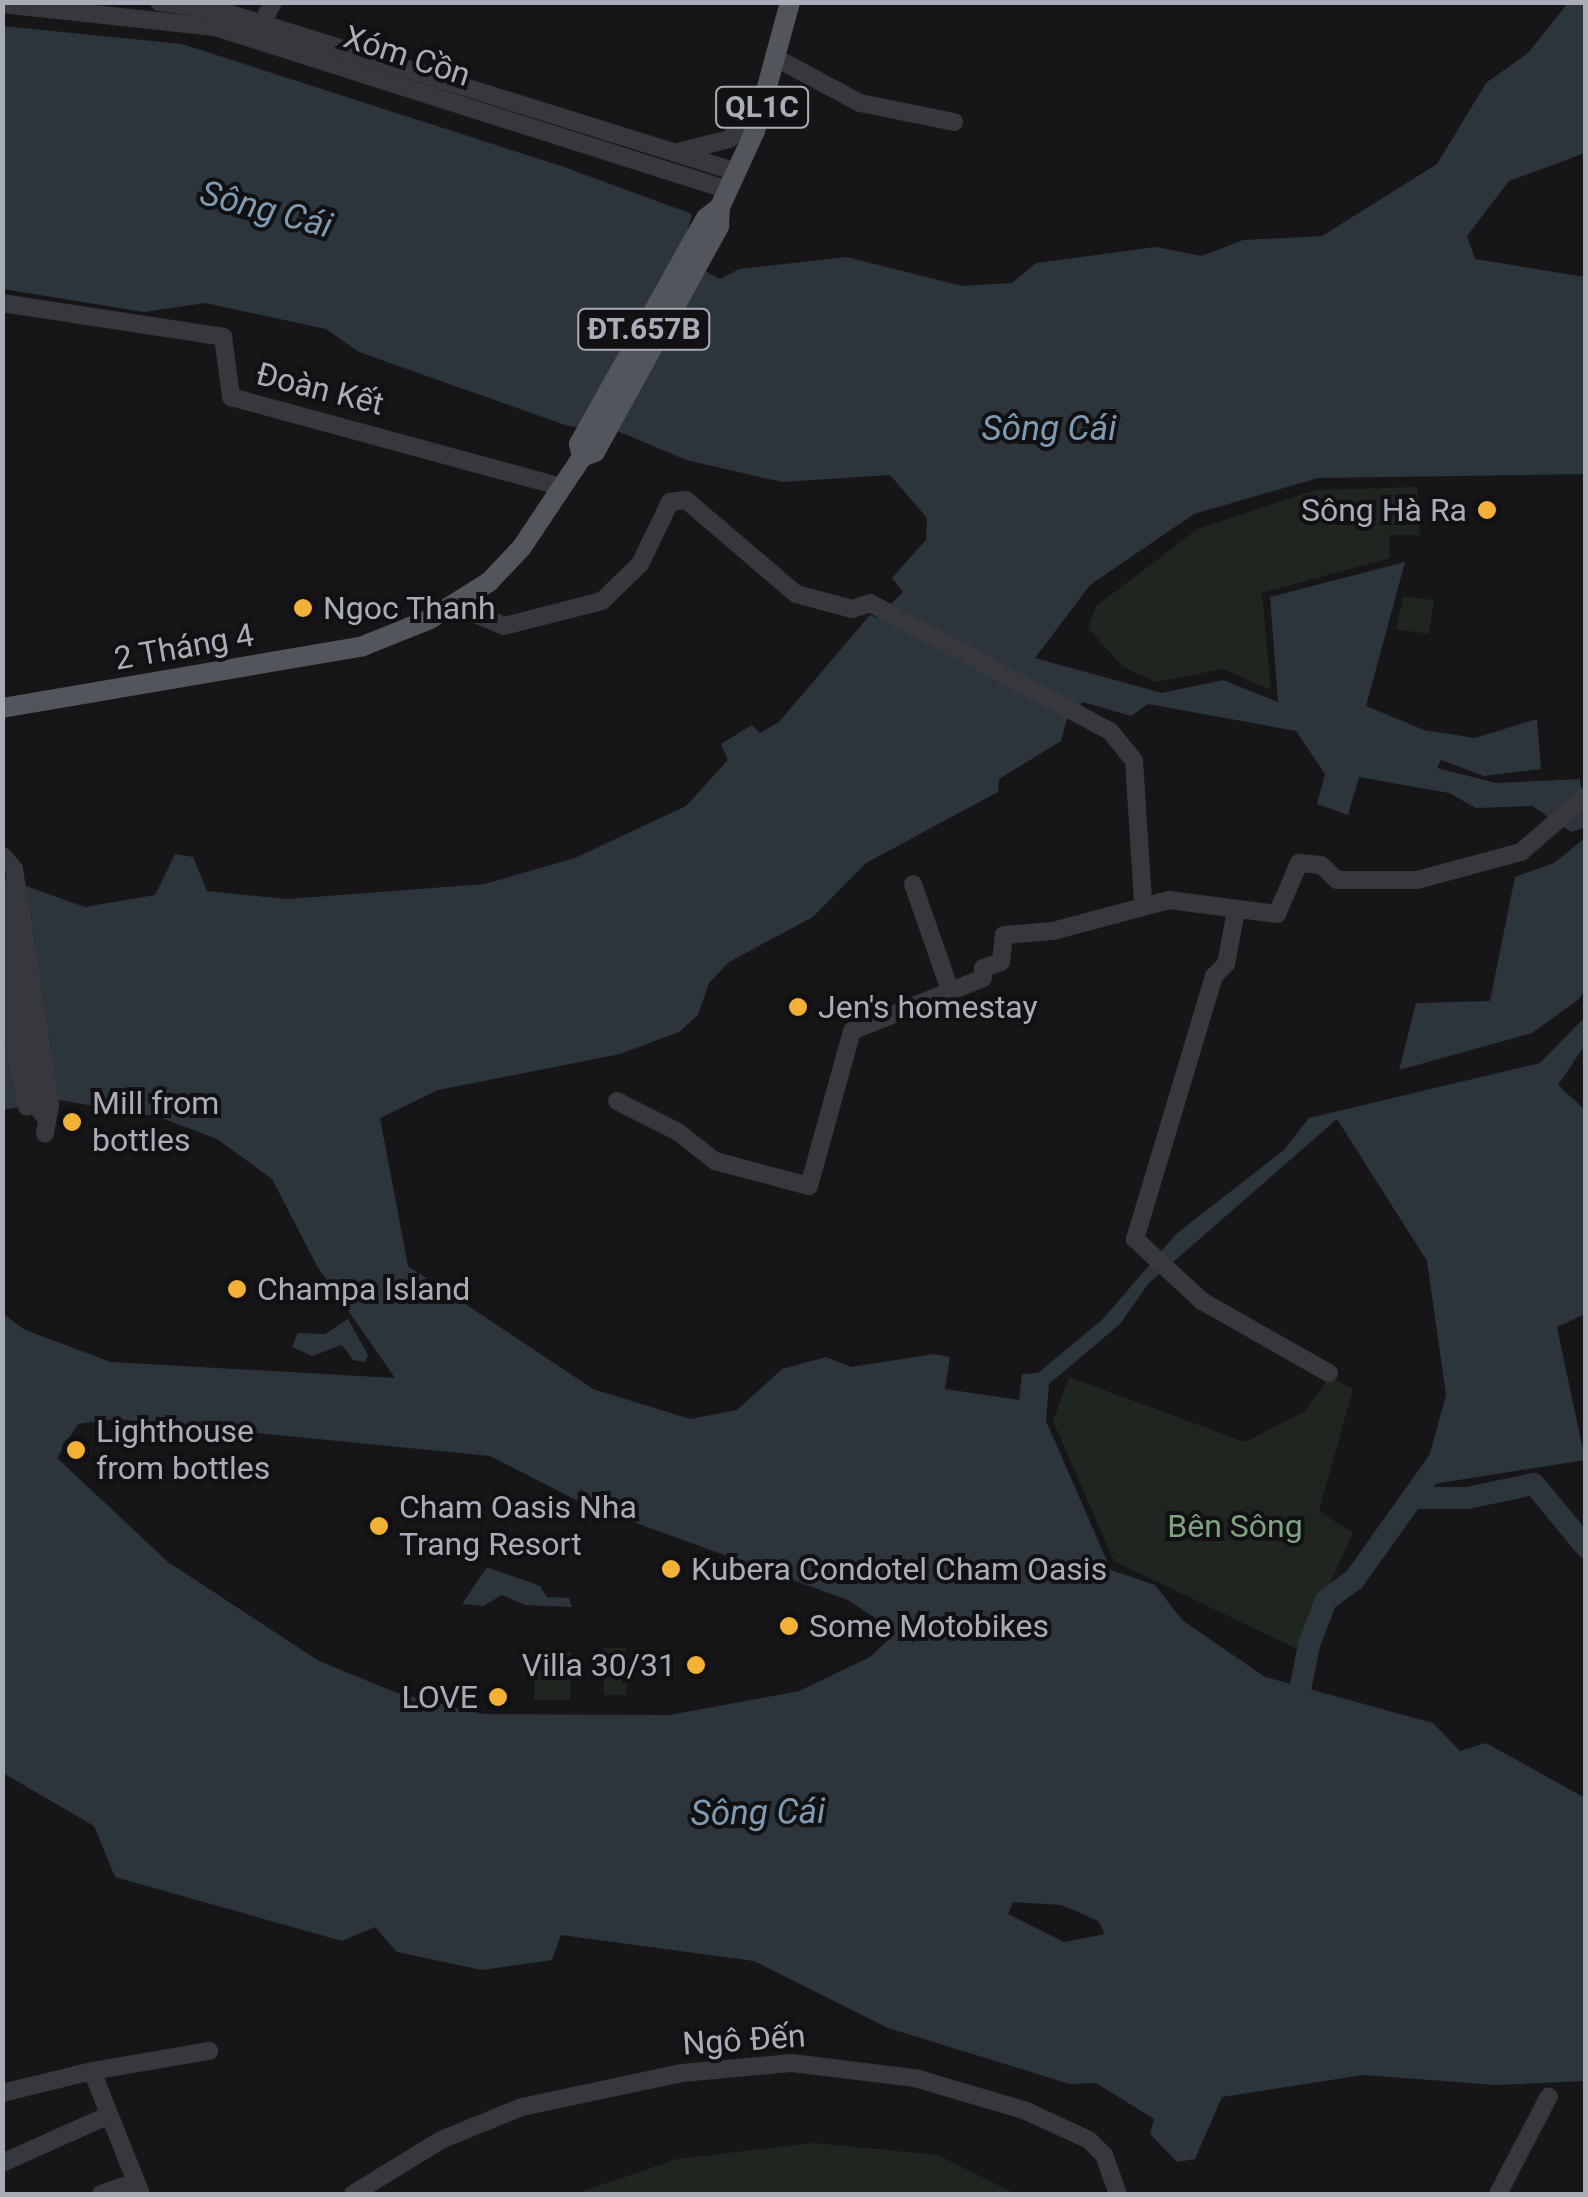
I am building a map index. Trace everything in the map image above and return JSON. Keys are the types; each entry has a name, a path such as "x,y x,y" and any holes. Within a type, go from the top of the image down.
{"main road":[{"name":"QL1C","path":"728,190 762,107 790,2"},
{"name":"2 Tháng 4","path":"2,708 363,646 466,598 522,547 589,454 719,226 728,190"}],"street":[{"name":"Xóm Cồn","path":"159,2 728,190"},
{"path":"262,23 273,2"},
{"name":"Xóm Cồn","path":"2,4 262,23 673,152 728,190"},
{"path":"776,58 860,103 954,122"},
{"path":"673,152 729,139 762,107"},
{"name":"Đoàn Kết","path":"2,303 215,334 226,345 232,398 554,485"},
{"path":"466,598 475,614 504,626 602,602 630,577 670,502 680,498 796,594 852,610 870,603 1091,720 1127,747 1134,760 1143,902"},
{"path":"617,1101 678,1132 715,1161 809,1186 852,1032 983,978 984,968 1001,962 1004,935 1052,930 1143,902 1277,914 1299,863 1321,866 1336,880 1417,880 1507,858 1552,831 1586,796"},
{"path":"2,980 23,1101 45,1134 14,869 3,855"},
{"path":"913,884 950,990"},
{"path":"2,892 43,1109"},
{"path":"1236,911 1226,964 1214,976 1136,1238 1169,1273 1215,1310 1329,1373"},
{"path":"2,2093 92,2071 209,2051"},
{"name":"Ngô Đến","path":"353,2194 441,2140 522,2107 682,2073 792,2063 915,2078 1024,2110 1089,2140 1104,2156 1118,2194"},
{"path":"92,2071 138,2188 101,2194"},
{"path":"1498,2194 1549,2096"},
{"path":"2,2163 107,2116"}],"green space":[{"path":"1417,487 1420,535 1389,535 1390,558 1262,593 1271,690 1223,669 1156,682 1123,667 1088,628 1096,606 1198,529 1315,490"},
{"path":"1403,597 1434,600 1429,634 1396,629"},
{"name":"Bên Sông","path":"1069,1377 1245,1442 1304,1412 1330,1377 1353,1389 1319,1511 1353,1533 1299,1650 1114,1561 1053,1421"},
{"path":"603,1648 626,1648 626,1695 604,1695"},
{"path":"535,1652 571,1652 570,1700 534,1700"},
{"path":"814,2143 938,2155 1016,2194 574,2194 677,2159"}],"water":[{"name":"Sông Cái","path":"1568,3 1585,3 1585,153 1509,181 1467,236 1475,259 1585,277 1585,474 1318,478 1194,514 1090,585 1035,658 1162,693 1223,680 1278,702 1270,597 1405,562 1366,706 1424,730 1475,738 1537,719 1541,769 1484,776 1441,760 1437,768 1496,783 1580,779 1585,827 1571,832 1532,806 1476,808 1449,793 1359,777 1348,815 1317,804 1325,774 1296,731 1148,704 1131,716 1083,702 1067,719 1061,741 999,779 998,792 866,863 813,917 729,962 709,983 698,1015 679,1032 620,1054 438,1090 380,1118 408,1266 593,1389 690,1419 737,1410 782,1369 826,1357 851,1367 934,1354 950,1357 945,1389 1019,1400 1022,1374 1038,1373 1103,1319 1176,1234 1284,1150 1309,1118 1540,1063 1585,1017 1585,1045 1558,1085 1585,1110 1585,1314 1557,1327 1585,1460 1421,1486 1446,1395 1427,1261 1337,1119 1148,1284 1120,1324 1049,1384 1046,1421 1111,1570 1155,1585 1182,1620 1265,1677 1433,1723 1460,1751 1486,1743 1585,1798 1585,2081 1496,2085 1363,2075 1222,2097 1195,2159 1177,2162 1150,2134 1154,2119 1096,2083 1070,2084 888,2028 754,1961 561,1935 552,1960 482,1970 397,1952 375,1927 342,1941 115,1877 94,1826 3,1773 2,1313 25,1330 111,1362 395,1378 317,1266 272,1179 217,1139 159,1117 59,1100 3,1110 3,878 85,907 155,895 175,854 193,857 207,891 287,899 485,884 575,858 686,806 728,760 721,744 752,725 760,733 779,722 870,615 877,618 903,592 892,578 926,540 927,518 890,475 782,482 686,460 620,432 568,426 359,352 326,329 205,303 144,312 3,289 3,26 182,44 564,167 692,214 680,258 720,279 739,269 847,257 962,286 1012,283 1036,263 1156,247 1202,256 1243,240 1322,236 1437,164 1486,83 1528,53","holes":["116,1419 490,1456 584,1504 848,1600 884,1624 888,1640 870,1657 799,1691 670,1715 482,1714 397,1693 319,1661 168,1562 57,1458 78,1424","1013,1902 1062,1905 1098,1921 1105,1934 1064,1942 1008,1914"]},
{"path":"1585,838 1586,989 1578,1000 1532,1033 1399,1070 1416,1003 1490,1001 1515,877 1554,863"},
{"path":"348,1319 368,1355 365,1362 353,1360 342,1345 312,1356 292,1347 298,1333 325,1334"},
{"path":"487,1567 540,1586 547,1597 569,1598 572,1607 525,1605 502,1595 483,1606 462,1604"}],"waterway":[{"path":"1295,1715 1309,1645 1326,1600 1354,1580 1438,1462"},
{"path":"1412,1498 1467,1498 1534,1484 1586,1547"}],"place":[{"name":"Sông Hà Ra","path":"1487,510"},
{"name":"Ngoc Thanh","path":"303,608"},
{"name":"Jen's homestay","path":"798,1007"},
{"name":"Mill from bottles","path":"72,1122"},
{"name":"Champa Island","path":"237,1289"},
{"name":"Lighthouse from bottles","path":"76,1450"},
{"name":"Cham Oasis Nha Trang Resort","path":"379,1526"},
{"name":"Kubera Condotel Cham Oasis","path":"671,1569"},
{"name":"Some Motobikes","path":"789,1626"},
{"name":"Villa 30/31","path":"696,1665"},
{"name":"LOVE","path":"498,1697"}]}
